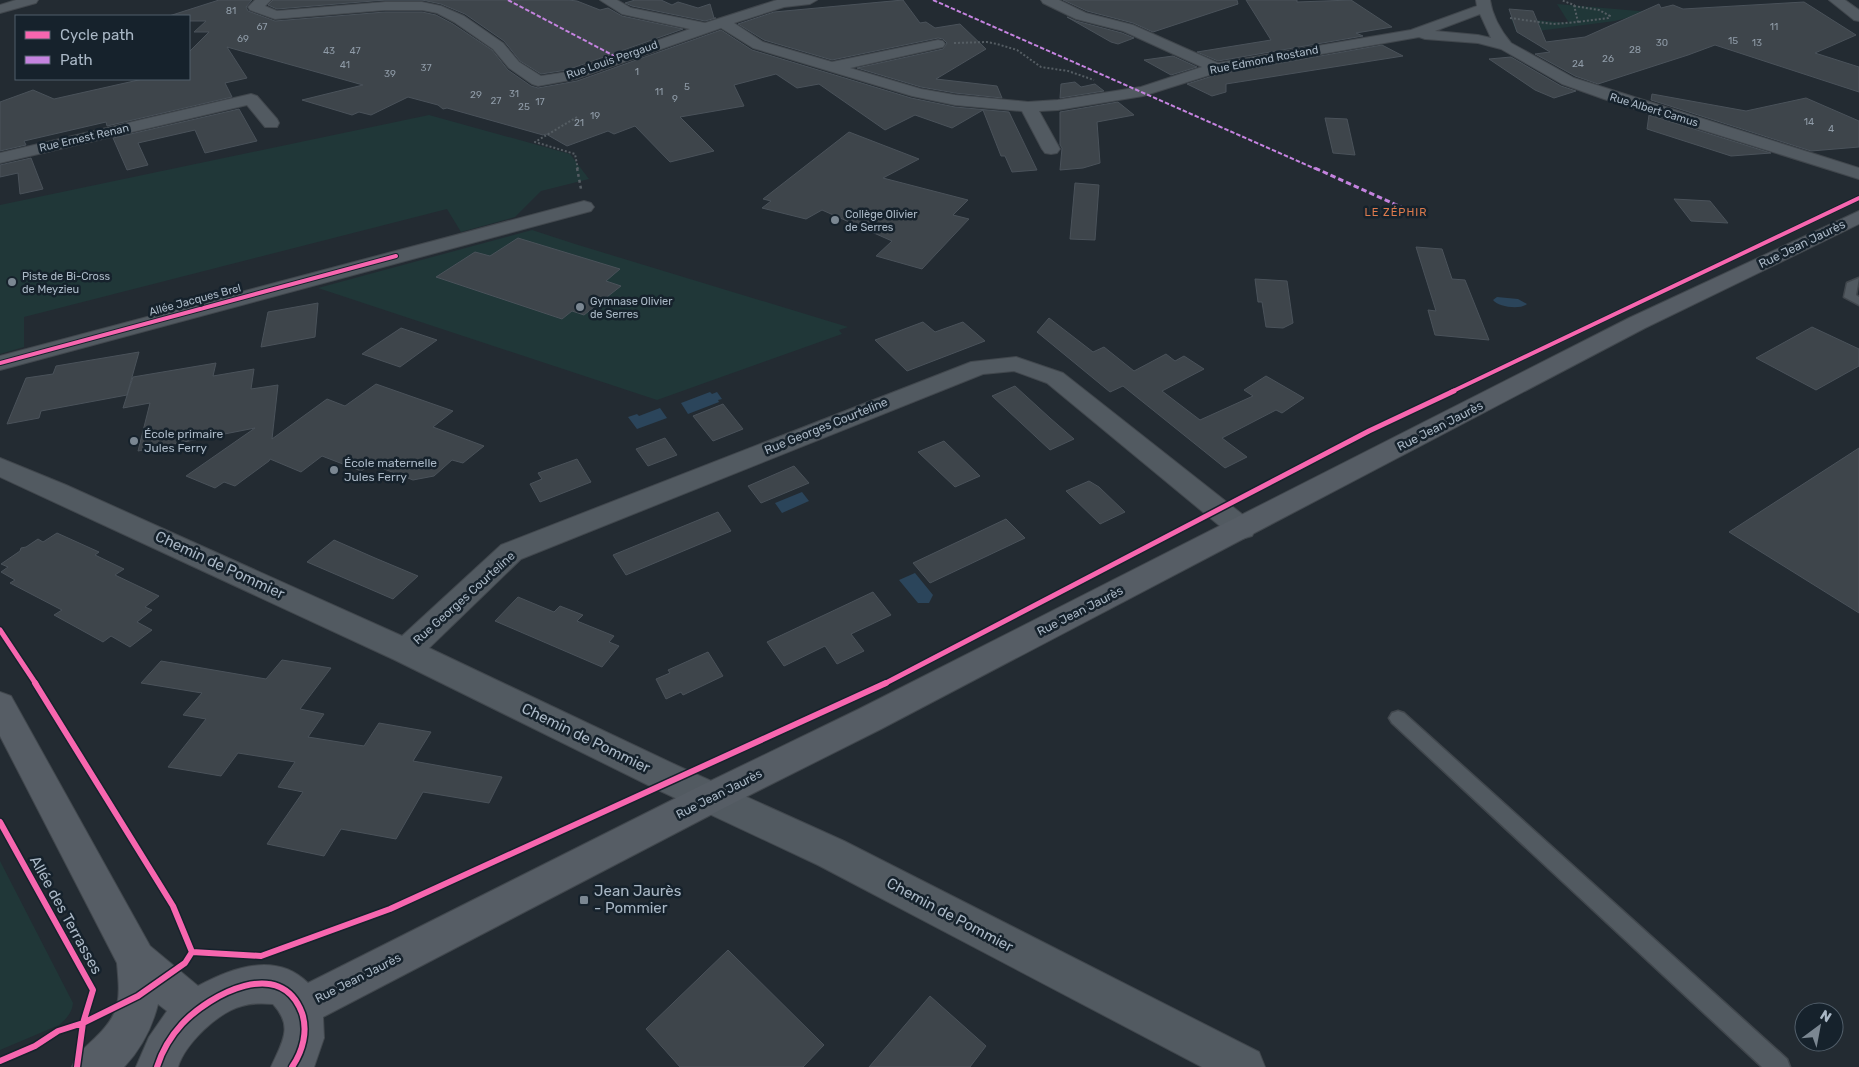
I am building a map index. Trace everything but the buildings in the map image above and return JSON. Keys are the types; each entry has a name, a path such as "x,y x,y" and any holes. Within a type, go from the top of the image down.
{"main road":[{"name":"Rue Jean Jaurès","path":"302,1007 710,798 870,719 1637,323 1859,216"},
{"path":"0,705 136,960 196,1010"},
{"path":"93,1067 114,1049 127,1033 138,1004 136,960"},
{"path":"157,1067 174,1034 196,1010 228,990 259,983 273,984 285,989 295,996 302,1007 305,1023 303,1042 292,1067"}],"street":[{"path":"0,9 30,0"},
{"name":"Rue Louis Pergaud","path":"264,0 255,8 275,15 385,6 422,6 441,10 460,19 498,46 514,65 538,81 570,76 706,28"},
{"path":"608,0 628,11 706,28 782,3 810,0"},
{"path":"1048,0 1081,16 1128,28 1216,68"},
{"path":"1836,0 1859,17"},
{"name":"Rue Edmond Rostand","path":"724,23 758,45 918,93 955,100 1028,107 1058,105 1114,96 1143,90 1216,68 1414,34 1485,8"},
{"name":"Rue Albert Camus","path":"1485,8 1497,36 1506,46 1568,81 1610,96 1859,174"},
{"name":"Rue Edmond Rostand","path":"1414,34 1478,39 1506,46"},
{"name":"Rue Edmond Rostand","path":"831,67 938,44"},
{"name":"Rue Ernest Renan","path":"0,158 251,99 271,123"},
{"path":"1028,107 1050,149"},
{"name":"Allée Jacques Brel","path":"0,363 584,207"},
{"name":"Rue Georges Courteline","path":"406,651 511,552 979,367 1016,364 1055,378 1208,504 1242,528"},
{"name":"Chemin de Pommier","path":"0,467 57,491 406,651 710,798 831,853 1244,1067"}],"lane":[{"path":"1859,280 1851,284 1850,297 1859,301"},
{"path":"1398,718 1779,1067"}],"path":[{"path":"1485,8 1550,24 1568,24 1608,18 1610,16 1599,10 1574,6 1574,4 1561,0"},
{"path":"1574,6 1578,22"},
{"path":"938,44 987,42 997,44 1017,50 1041,67 1068,71 1098,82 1110,88 1114,96"},
{"path":"577,118 535,142 575,154 584,207"}],"green space":[{"path":"1557,4 1650,12 1615,21 1530,32 1516,31 1511,18 1569,23"},
{"path":"429,115 570,154 589,179 541,191 515,217 461,232 447,209 24,317 24,347 0,354 0,205"},
{"name":"Gymnase Olivier de Serres","path":"532,230 848,327 839,330 842,334 657,400 318,288"},
{"path":"0,861 73,1003 69,1015 59,1025 0,1050"}],"water":[{"path":"1497,297 1518,299 1527,304 1519,307 1504,306 1493,300"},
{"path":"710,392 712,394 717,392 722,399 718,400 719,402 688,414 681,403"},
{"path":"660,408 667,418 637,429 628,417 637,414 639,416"},
{"path":"802,492 809,501 782,513 775,503"},
{"path":"915,573 933,595 929,603 918,603 899,580"}],"marked path":[{"path":"508,0 620,59"},
{"path":"933,0 1143,91 1421,216"}],"cycle path":[{"path":"192,952 261,956 390,909 591,816 872,690 1369,431 1859,198"},
{"path":"0,363 396,256"},
{"path":"0,630 25,666 173,906 192,952"},
{"name":"Allée des Terrasses","path":"0,822 93,990 83,1023 77,1067"},
{"path":"0,1061 35,1046 58,1031 83,1023 138,996 185,963 192,952"},
{"path":"157,1067 163,1051 172,1036 196,1011 224,993 258,984 273,984 287,990 297,1001 304,1019 305,1031 301,1050 292,1067"}],"place":[{"name":"Collège Olivier de Serres","path":"835,220"},
{"name":"Piste de Bi-Cross de Meyzieu","path":"12,282"},
{"name":"Gymnase Olivier de Serres","path":"580,307"},
{"name":"École primaire Jules Ferry","path":"134,441"},
{"name":"École maternelle Jules Ferry","path":"334,470"},
{"name":"Jean Jaurès - Pommier","path":"584,900"}],"district":[{"name":"LE ZÉPHIR","path":"1396,212"}]}
